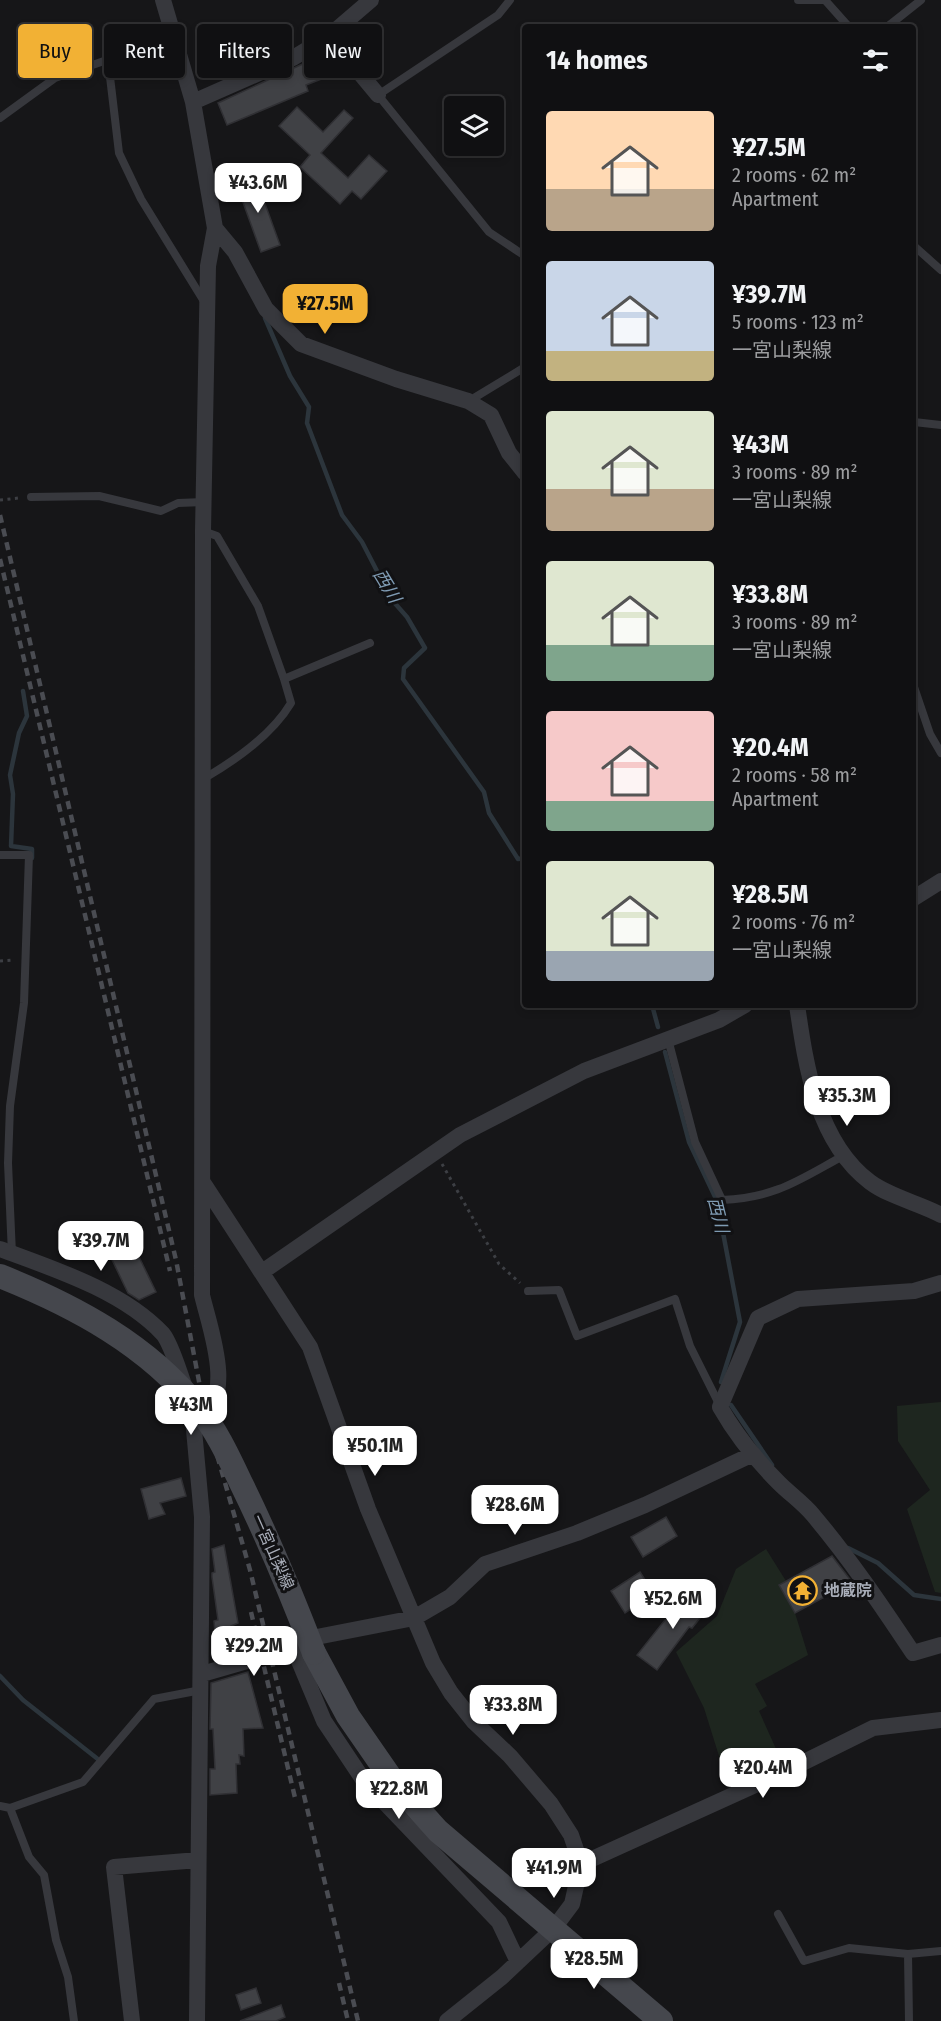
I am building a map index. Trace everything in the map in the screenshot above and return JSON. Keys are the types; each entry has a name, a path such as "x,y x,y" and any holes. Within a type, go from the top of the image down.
{"main road":[{"name":"一宮山梨線","path":"0,1276 85,1315 124,1340 158,1366 200,1410 230,1460 273,1548 314,1653 348,1716 393,1781 438,1831 661,2021"}],"street":[{"path":"163,0 169,24"},
{"path":"343,24 371,0"},
{"path":"193,102 304,51"},
{"path":"6,1251 65,1273 132,1309 164,1336 199,1420 220,1388 220,1373 202,1295 204,1183 203,531 208,266 215,228 193,102 185,76"},
{"path":"364,78 378,95"},
{"path":"215,228 235,252 267,309 301,345 396,379 468,401 490,415 509,453 522,469"},
{"path":"916,897 941,881"},
{"path":"262,1272 460,1135 584,1071 719,1020 740,1008"},
{"path":"797,1008 806,1062 820,1106 843,1156 872,1183 941,1215"},
{"path":"204,1183 310,1347 368,1509 433,1663 451,1693 474,1722 510,1756 551,1804 571,1835 581,1864 572,1905 554,1928 518,1962 447,2021"},
{"path":"941,1283 914,1292 798,1299 758,1318 720,1407 733,1430 753,1454 779,1483 811,1512 862,1576 913,1653 941,1646"},
{"path":"191,1403 202,1517 197,2021"},
{"path":"202,1682 291,1642 414,1618 450,1597 485,1564 577,1533 626,1513 753,1454"},
{"path":"291,1642 324,1721 364,1781 499,1922 518,1962"},
{"path":"581,1864 786,1771 873,1728 941,1720"},
{"path":"132,2021 114,1867 198,1860"}],"lane":[{"path":"510,0 498,15 378,95 489,232 522,254"},
{"path":"798,0 825,0 846,24"},
{"path":"891,24 921,0"},
{"path":"0,118 55,78 104,61"},
{"path":"110,78 118,153 141,199 207,307"},
{"path":"916,248 941,270"},
{"path":"468,401 522,369"},
{"path":"916,422 941,425"},
{"path":"31,497 99,496 161,511 178,503 204,502"},
{"path":"203,531 216,536 258,606 291,703 281,720 227,765 203,779"},
{"path":"284,679 370,643"},
{"path":"916,693 930,734 941,753"},
{"path":"0,855 29,855 29,902 23,960 24,1003 10,1106 6,1251"},
{"path":"668,1039 676,1059 695,1142 722,1200 753,1199 779,1191 843,1156"},
{"path":"528,1291 559,1290 577,1336 675,1299 690,1346 720,1407"},
{"path":"0,1806 10,1808 83,1782 154,1699 202,1682"},
{"path":"10,1808 29,1857 44,1875 56,1940 68,1977 74,2021"},
{"path":"778,1914 804,1961 849,1948 908,1954 941,1951"},
{"path":"908,1954 909,2021"}],"path":[{"path":"0,500 31,497"},
{"path":"0,961 23,960"},
{"path":"436,1152 499,1264 528,1291"}],"shaded area":[{"path":"941,1402 941,1593 935,1592 907,1509 930,1490 898,1441 897,1406"},
{"path":"766,1549 786,1581 779,1585 795,1613 808,1655 755,1684 767,1706 759,1711 786,1771 729,1788 704,1708 676,1652 717,1616 736,1569"}],"building":[{"path":"304,63 304,78 324,78 306,85 308,91 227,125 218,103 272,78 292,78 292,69"},
{"path":"297,107 323,132 344,110 353,118 321,153 348,178 369,155 387,171 361,199 352,191 340,204 300,167 310,155 279,126"},
{"path":"255,176 280,245 261,252 236,183"},
{"path":"126,1230 156,1292 139,1300 128,1293 103,1241"},
{"path":"181,1478 186,1496 160,1503 165,1514 149,1519 141,1489"},
{"path":"666,1517 677,1536 643,1557 631,1537"},
{"path":"224,1545 238,1623 231,1626 232,1631 215,1633 214,1621 218,1620 212,1577 212,1573 215,1572 212,1549"},
{"path":"832,1556 852,1582 795,1613 779,1585"},
{"path":"640,1572 654,1594 625,1613 611,1591"},
{"path":"688,1591 708,1608 692,1628 689,1627 657,1670 637,1655"},
{"path":"248,1672 263,1728 243,1729 244,1756 239,1755 240,1764 236,1764 237,1793 210,1795 210,1769 215,1769 213,1729 210,1729 211,1683"},
{"path":"256,1988 261,2003 241,2010 236,1995"},
{"path":"281,2005 285,2017 276,2021 240,2021"}],"waterway":[{"name":"西川","path":"265,318 290,376 309,407 307,423 342,515 362,542 392,600 407,617 425,648 404,668 403,679 484,792 489,813 518,859 522,858"},
{"path":"23,691 27,716 19,733 10,775 13,794 11,846 32,849 32,858"},
{"name":"西川","path":"653,1008 658,1027"},
{"name":"西川","path":"665,1052 689,1142 717,1201 740,1322 721,1382"},
{"name":"西川","path":"731,1405 772,1465"},
{"name":"西川","path":"848,1548 878,1563 914,1595 941,1599"},
{"path":"0,1676 23,1700 99,1760"}],"railway":[{"path":"0,515 176,1260 205,1413 250,1570 358,2021"},
{"path":"0,559 170,1271"},
{"path":"251,1612 296,1802"},
{"path":"339,1983 348,2021"}],"place":[{"name":"地蔵院","path":"803,1590"}]}
